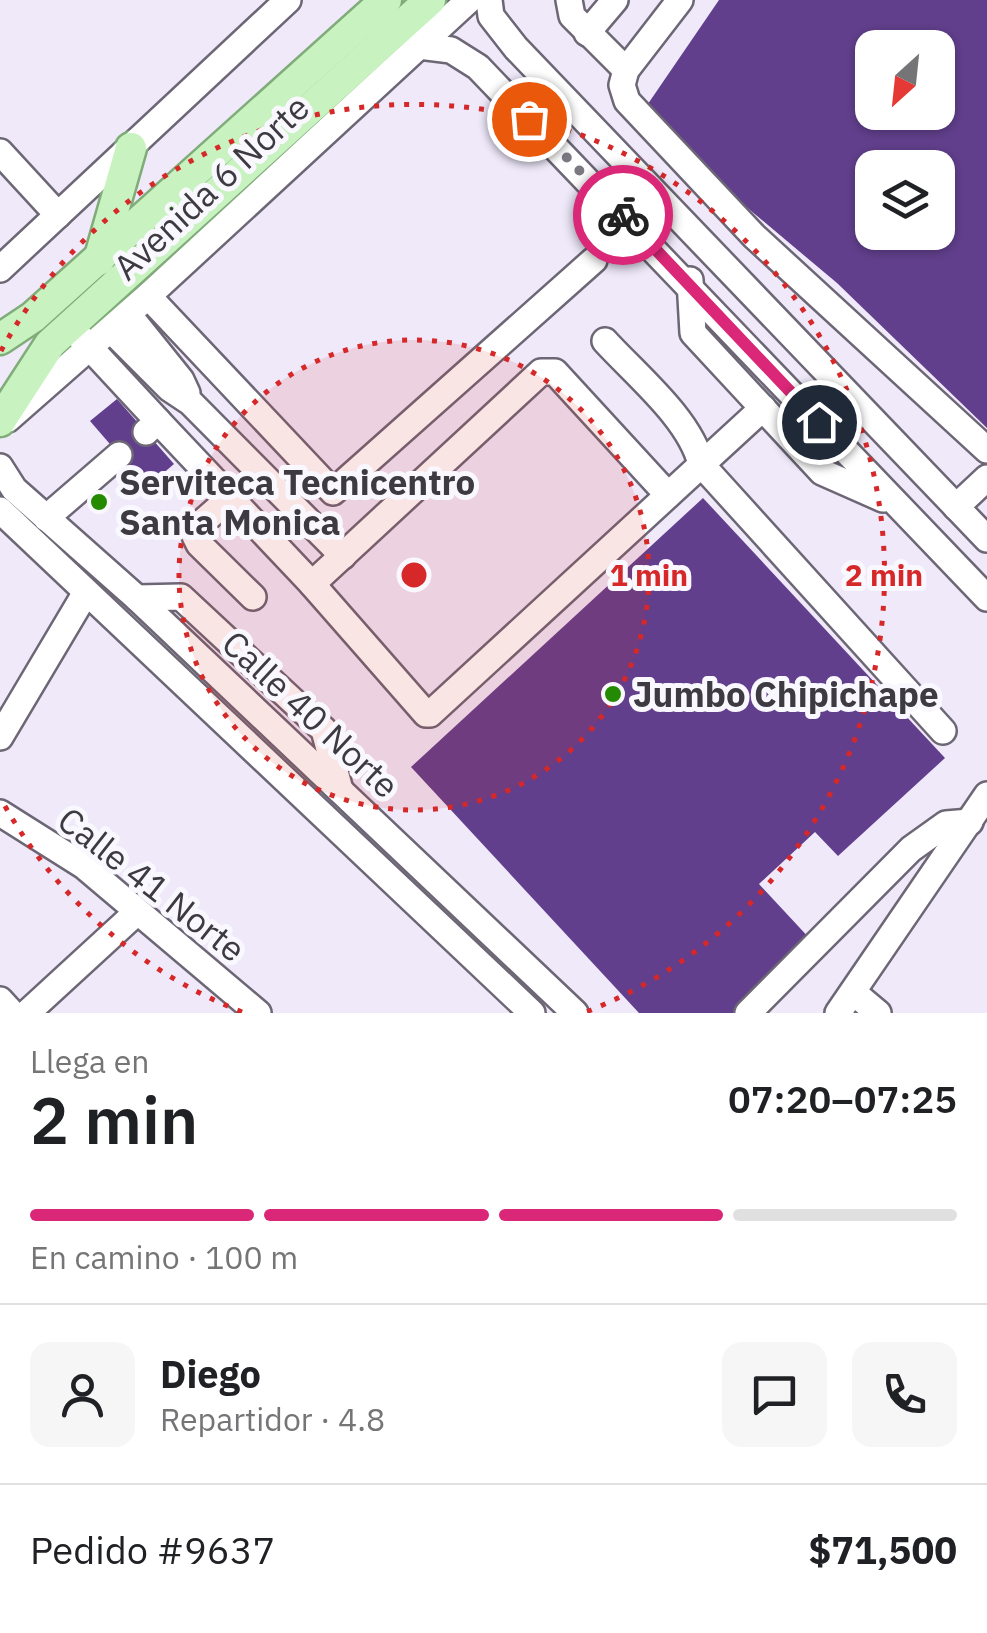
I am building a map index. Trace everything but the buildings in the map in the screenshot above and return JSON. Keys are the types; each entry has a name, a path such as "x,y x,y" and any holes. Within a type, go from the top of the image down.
{"main road":[{"name":"Avenida 6 Norte","path":"0,339 33,318 386,0"},
{"name":"Avenida 6 Norte","path":"8,418 41,355 70,325 430,0"},
{"path":"99,260 132,148"}],"street":[{"path":"0,269 288,0"},
{"name":"Avenida 6 Norte","path":"8,418 148,296 469,0"},
{"path":"489,0 491,16 516,48 987,539"},
{"path":"569,0 572,16 626,70"},
{"path":"587,33 616,0"},
{"path":"680,0 626,70 622,85 627,102 754,236 987,450"},
{"path":"419,46 450,50 478,66 987,598"},
{"path":"0,152 58,214"},
{"path":"662,255 675,261 688,257 694,248 689,230"},
{"path":"148,296 333,492 594,260"},
{"path":"722,264 710,260 698,263 691,272 693,333 822,472 896,504"},
{"path":"119,322 169,388 190,402 343,556"},
{"path":"70,325 152,426 230,498 312,584 422,712 430,714 763,408"},
{"path":"605,341 684,427 696,444 701,464 943,731"},
{"path":"312,584 548,370 668,496"},
{"path":"0,438 8,418"},
{"path":"46,518 119,454"},
{"name":"Calle 40 Norte","path":"0,467 14,489 137,598 575,1013"},
{"path":"956,507 987,478"},
{"path":"230,498 198,526 195,536 253,597"},
{"name":"Calle 40 Norte","path":"0,510 532,1013"},
{"path":"0,737 85,594"},
{"path":"878,1013 845,1003 987,795"},
{"name":"Calle 41 Norte","path":"0,813 84,866 250,1011"},
{"path":"748,1013 911,849 946,824 970,822"},
{"path":"27,1013 137,912"},
{"path":"0,1000 12,1013"}],"way so far":[{"path":"529,119 623,215"}],"place":[{"name":"Serviteca Tecnicentro Santa Monica","path":"99,502"},
{"name":"Jumbo Chipichape","path":"613,694"}],"route":[{"path":"623,215 819,422"}]}
